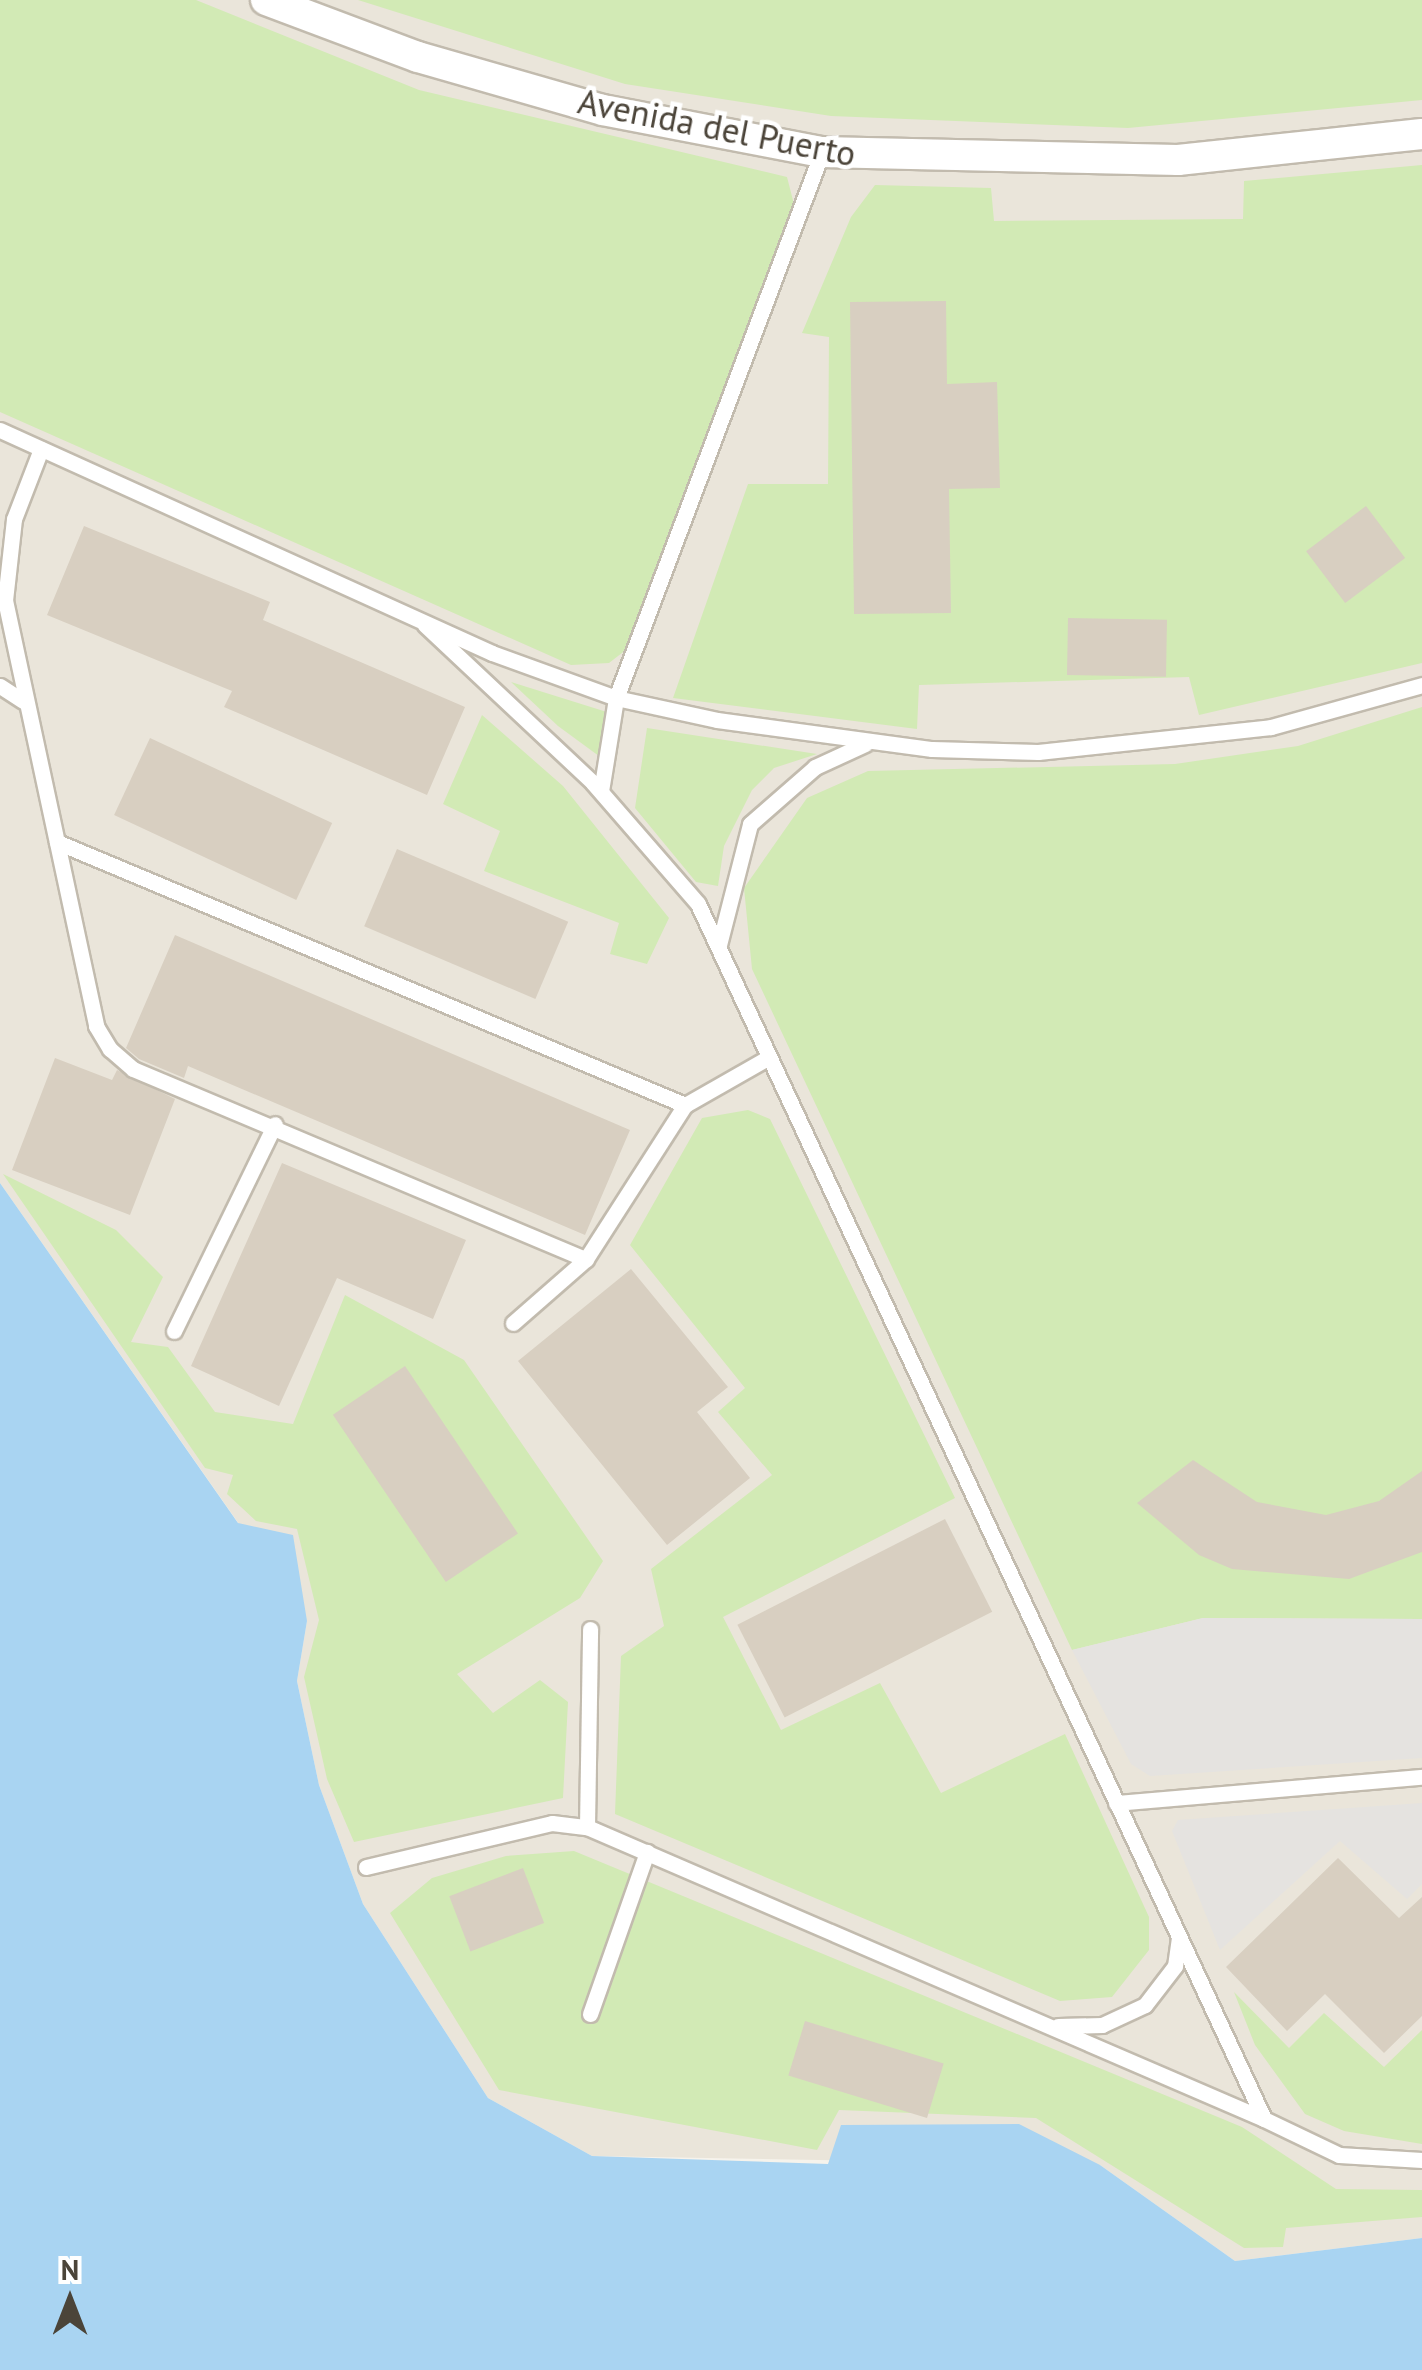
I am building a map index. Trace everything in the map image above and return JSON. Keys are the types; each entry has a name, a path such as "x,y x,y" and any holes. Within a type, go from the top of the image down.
{"street":[{"name":"Avenida del Puerto","path":"266,0 418,57 602,110 822,152 1178,160 1422,134"}],"lane":[{"path":"601,791 616,698 822,152"},
{"path":"0,430 425,626 616,698 869,742 988,753 1188,738 1334,714 1422,686"},
{"path":"42,449 5,559 23,701 96,1026 110,1050 133,1069 276,1124 586,1258"},
{"path":"425,626 601,791 675,873 719,946 764,1060 1264,2119"},
{"path":"0,686 23,701"},
{"path":"719,946 750,824 815,767 869,742"},
{"path":"57,842 685,1105"},
{"path":"513,1323 586,1258 685,1105 764,1060"},
{"path":"174,1331 276,1124"},
{"path":"587,1827 590,1629"},
{"path":"1116,1802 1422,1777"},
{"path":"366,1867 552,1823 587,1827 1339,2154 1422,2160"},
{"path":"590,2014 647,1852"},
{"path":"1046,2025 1102,2025 1135,2012 1163,1986 1179,1936"}],"shaded area":[{"path":"0,0 1422,0 1422,2238 1235,2261 1100,2165 592,2156 488,2098 363,1904 319,1785 297,1681 307,1621 0,1183"},
{"path":"1203,1618 1422,1619 1422,1758 1150,1776 1131,1764 1072,1650"},
{"path":"1422,1803 1422,1884 1407,1899 1340,1841 1220,1950 1172,1831 1178,1820"}],"green space":[{"path":"0,0 196,0 419,90 787,177 796,212 631,646 609,663 571,665 0,412"},
{"path":"358,0 1422,0 1422,100 1128,128 831,116 625,84"},
{"path":"1422,165 1422,663 1199,715 1189,677 919,685 917,729 673,698 748,484 828,484 829,337 802,333 851,217 875,185 991,188 994,221 1243,219 1244,181"},
{"path":"511,682 610,713 603,759 558,726"},
{"path":"1422,707 1422,1619 1203,1618 1072,1650 752,969 744,888 807,798 868,771 1175,764 1298,746"},
{"path":"482,715 563,786 669,918 647,964 610,954 619,923 484,871 500,831 443,804"},
{"path":"647,728 817,754 774,768 752,790 724,846 718,886 696,882 635,808"},
{"path":"748,1110 770,1119 955,1498 723,1617 781,1730 880,1683 941,1793 1065,1734 1149,1917 1149,1950 1112,1997 1060,2001 615,1814 621,1656 664,1626 651,1569 772,1475 718,1412 745,1388 630,1245 702,1118"},
{"path":"3,1174 116,1230 163,1277 131,1342 168,1347 215,1412 293,1424 345,1295 464,1360 603,1561 580,1598 457,1674 493,1713 540,1680 568,1702 563,1798 354,1842 327,1779 304,1677 319,1620 297,1529 256,1521 227,1494 233,1475 205,1468"},
{"path":"574,1851 1242,2127 1336,2189 1422,2190 1422,2217 1286,2228 1283,2247 1244,2248 1036,2118 839,2110 817,2150 499,2090 390,1913 432,1878 506,1856"},
{"path":"1234,1992 1289,2048 1324,2013 1384,2067 1422,2030 1422,2144 1344,2131 1305,2114 1255,2045"}],"water":[{"path":"0,1183 238,1523 293,1535 307,1621 297,1681 319,1785 363,1904 488,2098 592,2156 828,2164 841,2125 1019,2124 1100,2165 1235,2261 1422,2238 1422,2370 0,2370"}],"building":[{"path":"946,301 947,384 997,382 1000,488 949,489 951,613 854,614 850,302"},
{"path":"1366,506 1405,558 1345,603 1306,551"},
{"path":"84,526 270,602 263,620 465,707 427,795 224,707 232,691 47,615"},
{"path":"1068,618 1167,620 1166,677 1067,675"},
{"path":"150,738 332,823 296,900 114,815"},
{"path":"397,849 568,922 535,999 364,926"},
{"path":"175,935 630,1130 585,1235 188,1066 184,1078 139,1059 126,1048"},
{"path":"55,1058 112,1080 117,1070 175,1099 130,1215 12,1170"},
{"path":"282,1163 466,1240 433,1319 337,1278 279,1406 191,1366"},
{"path":"631,1269 728,1387 697,1412 750,1478 667,1545 518,1361"},
{"path":"405,1366 518,1533 446,1582 333,1415"},
{"path":"1193,1460 1257,1502 1326,1515 1379,1501 1422,1471 1422,1552 1349,1579 1232,1569 1199,1555 1137,1503"},
{"path":"945,1519 992,1612 785,1717 737,1625"},
{"path":"1338,1858 1399,1918 1422,1897 1422,2016 1384,2053 1325,1994 1287,2031 1226,1967"},
{"path":"523,1868 544,1923 470,1951 449,1896"},
{"path":"805,2021 944,2063 927,2118 788,2076"}]}
